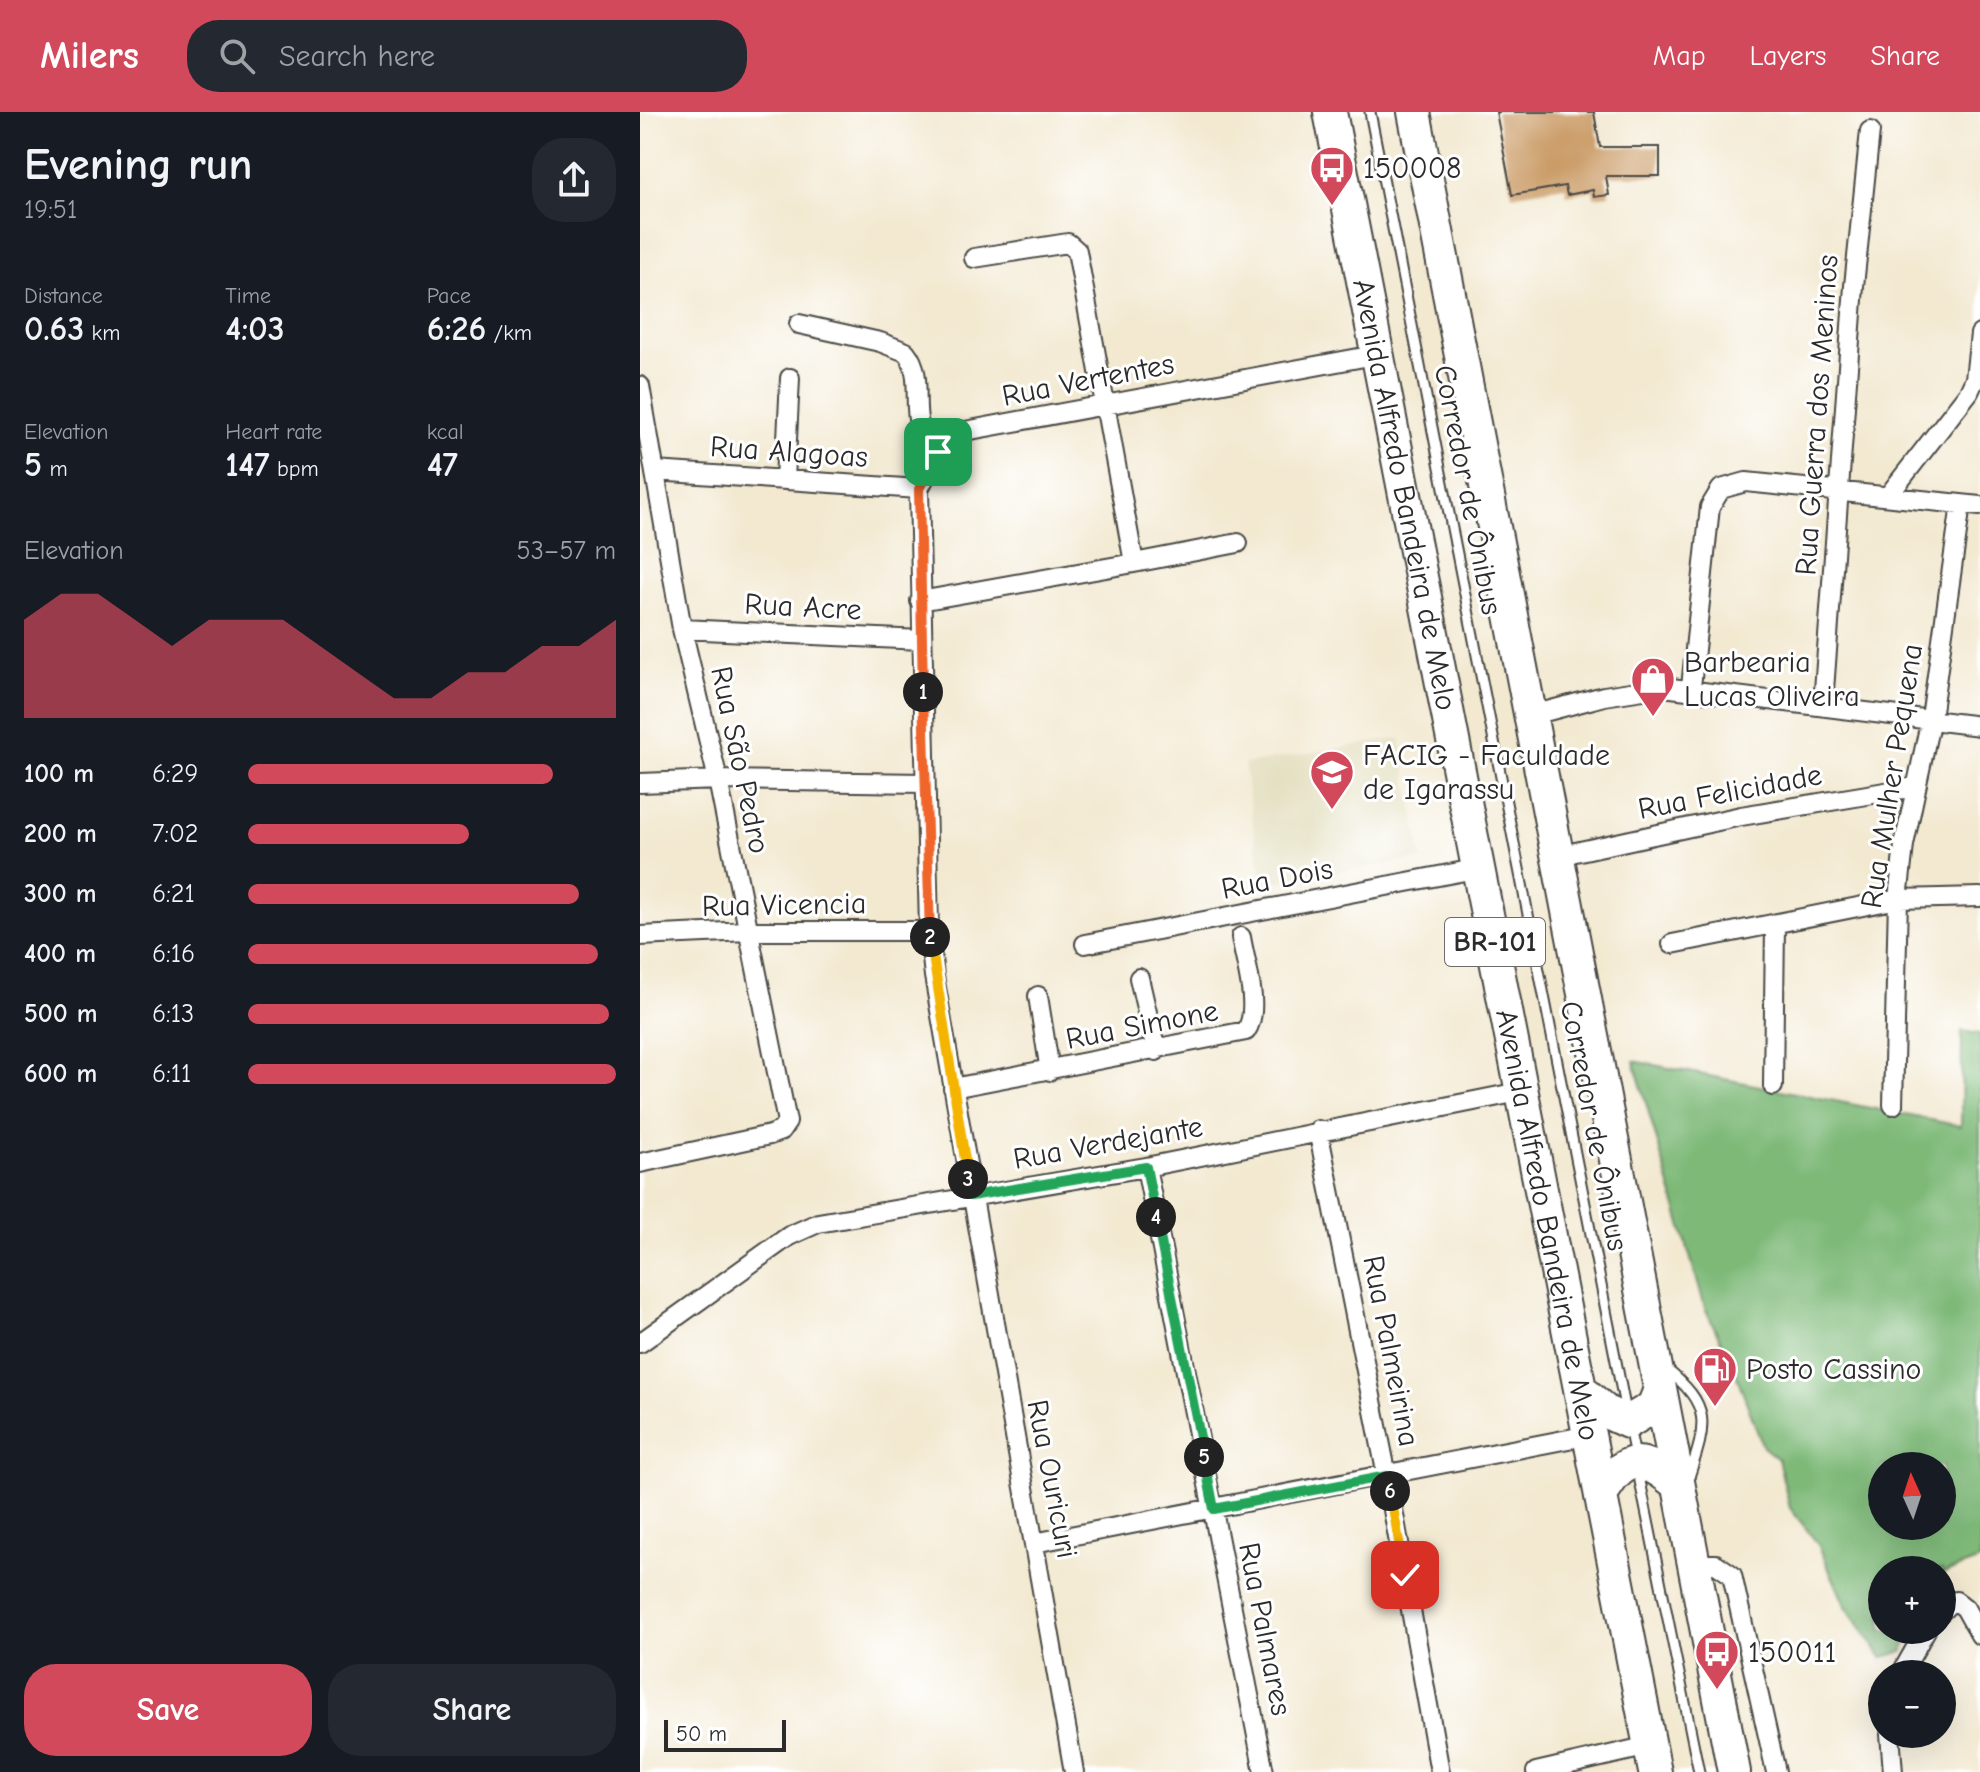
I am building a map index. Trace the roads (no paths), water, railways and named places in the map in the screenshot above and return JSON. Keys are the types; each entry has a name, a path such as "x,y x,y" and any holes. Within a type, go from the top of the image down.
{"highway":[{"name":"Avenida Alfredo Bandeira de Melo","path":"1330,112 1380,354 1652,1759"},
{"name":"BR-101","path":"1414,112 1734,1772"},
{"path":"1582,1391 1606,1412 1628,1422 1653,1407 1659,1392"},
{"path":"1601,1495 1626,1465 1636,1461 1652,1465 1680,1494"}],"street":[{"name":"Rua Guerra dos Meninos","path":"1823,704 1870,131"},
{"path":"974,258 1068,243 1077,251 1134,563"},
{"path":"799,324 880,342 906,352 914,373 919,430 926,443 938,452"},
{"path":"1888,496 1969,392 1975,379 1980,334"},
{"name":"Rua Vertentes","path":"971,1196 929,931 919,489 938,452 965,431 1380,354"},
{"path":"785,480 790,378"},
{"name":"Rua São Pedro","path":"640,386 682,629 718,780 787,1122 781,1131 770,1135 640,1163"},
{"name":"Rua Alagoas","path":"655,471 919,489"},
{"path":"1691,687 1710,507 1715,495 1725,487 1746,482 1971,505"},
{"name":"Rua Mulher Pequena","path":"1893,1105 1898,899 1915,787 1971,505"},
{"path":"920,601 1238,543"},
{"name":"Rua Acre","path":"682,629 922,640"},
{"path":"1529,716 1604,696 1663,687 1691,687 1980,726"},
{"path":"640,783 718,780 925,783"},
{"name":"Rua Felicidade","path":"1557,856 1741,816 1915,787"},
{"name":"Rua Dois","path":"1085,944 1480,868"},
{"path":"1672,944 1775,926 1898,899 1980,897"},
{"path":"1773,1086 1775,926"},
{"name":"Rua Vicencia","path":"640,936 748,931 929,931"},
{"name":"Rua Simone","path":"953,1088 1156,1051 1246,1031 1251,1024 1252,1009 1241,937"},
{"path":"1139,978 1156,1051"},
{"path":"1038,996 1050,1071"},
{"name":"Rua Verdejante","path":"640,1343 803,1227 854,1214 1146,1167 1524,1091"},
{"name":"Rua Palmeirina","path":"1318,1130 1387,1476 1440,1772"},
{"name":"Rua Palmares","path":"1146,1167 1264,1772"},
{"name":"Rua Ouricuri","path":"971,1196 1074,1772"},
{"path":"1034,1543 1589,1435"},
{"path":"1693,1564 1716,1564 1732,1575 1776,1772"},
{"path":"1956,1601 1965,1608 1980,1635"},
{"path":"1891,1748 1893,1772"},
{"path":"1536,1772 1652,1759"}],"lane":[{"name":"Corredor de Ônibus","path":"1370,112 1699,1772"},
{"path":"1652,1357 1690,1388 1702,1411 1698,1448 1680,1494"}],"place":[{"name":"150008","path":"1332,207"},
{"name":"Barbearia Lucas Oliveira","path":"1653,718"},
{"name":"FACIG - Faculdade de Igarassu","path":"1332,811"},
{"name":"Posto Cassino","path":"1715,1408"},
{"name":"150011","path":"1717,1691"}]}
